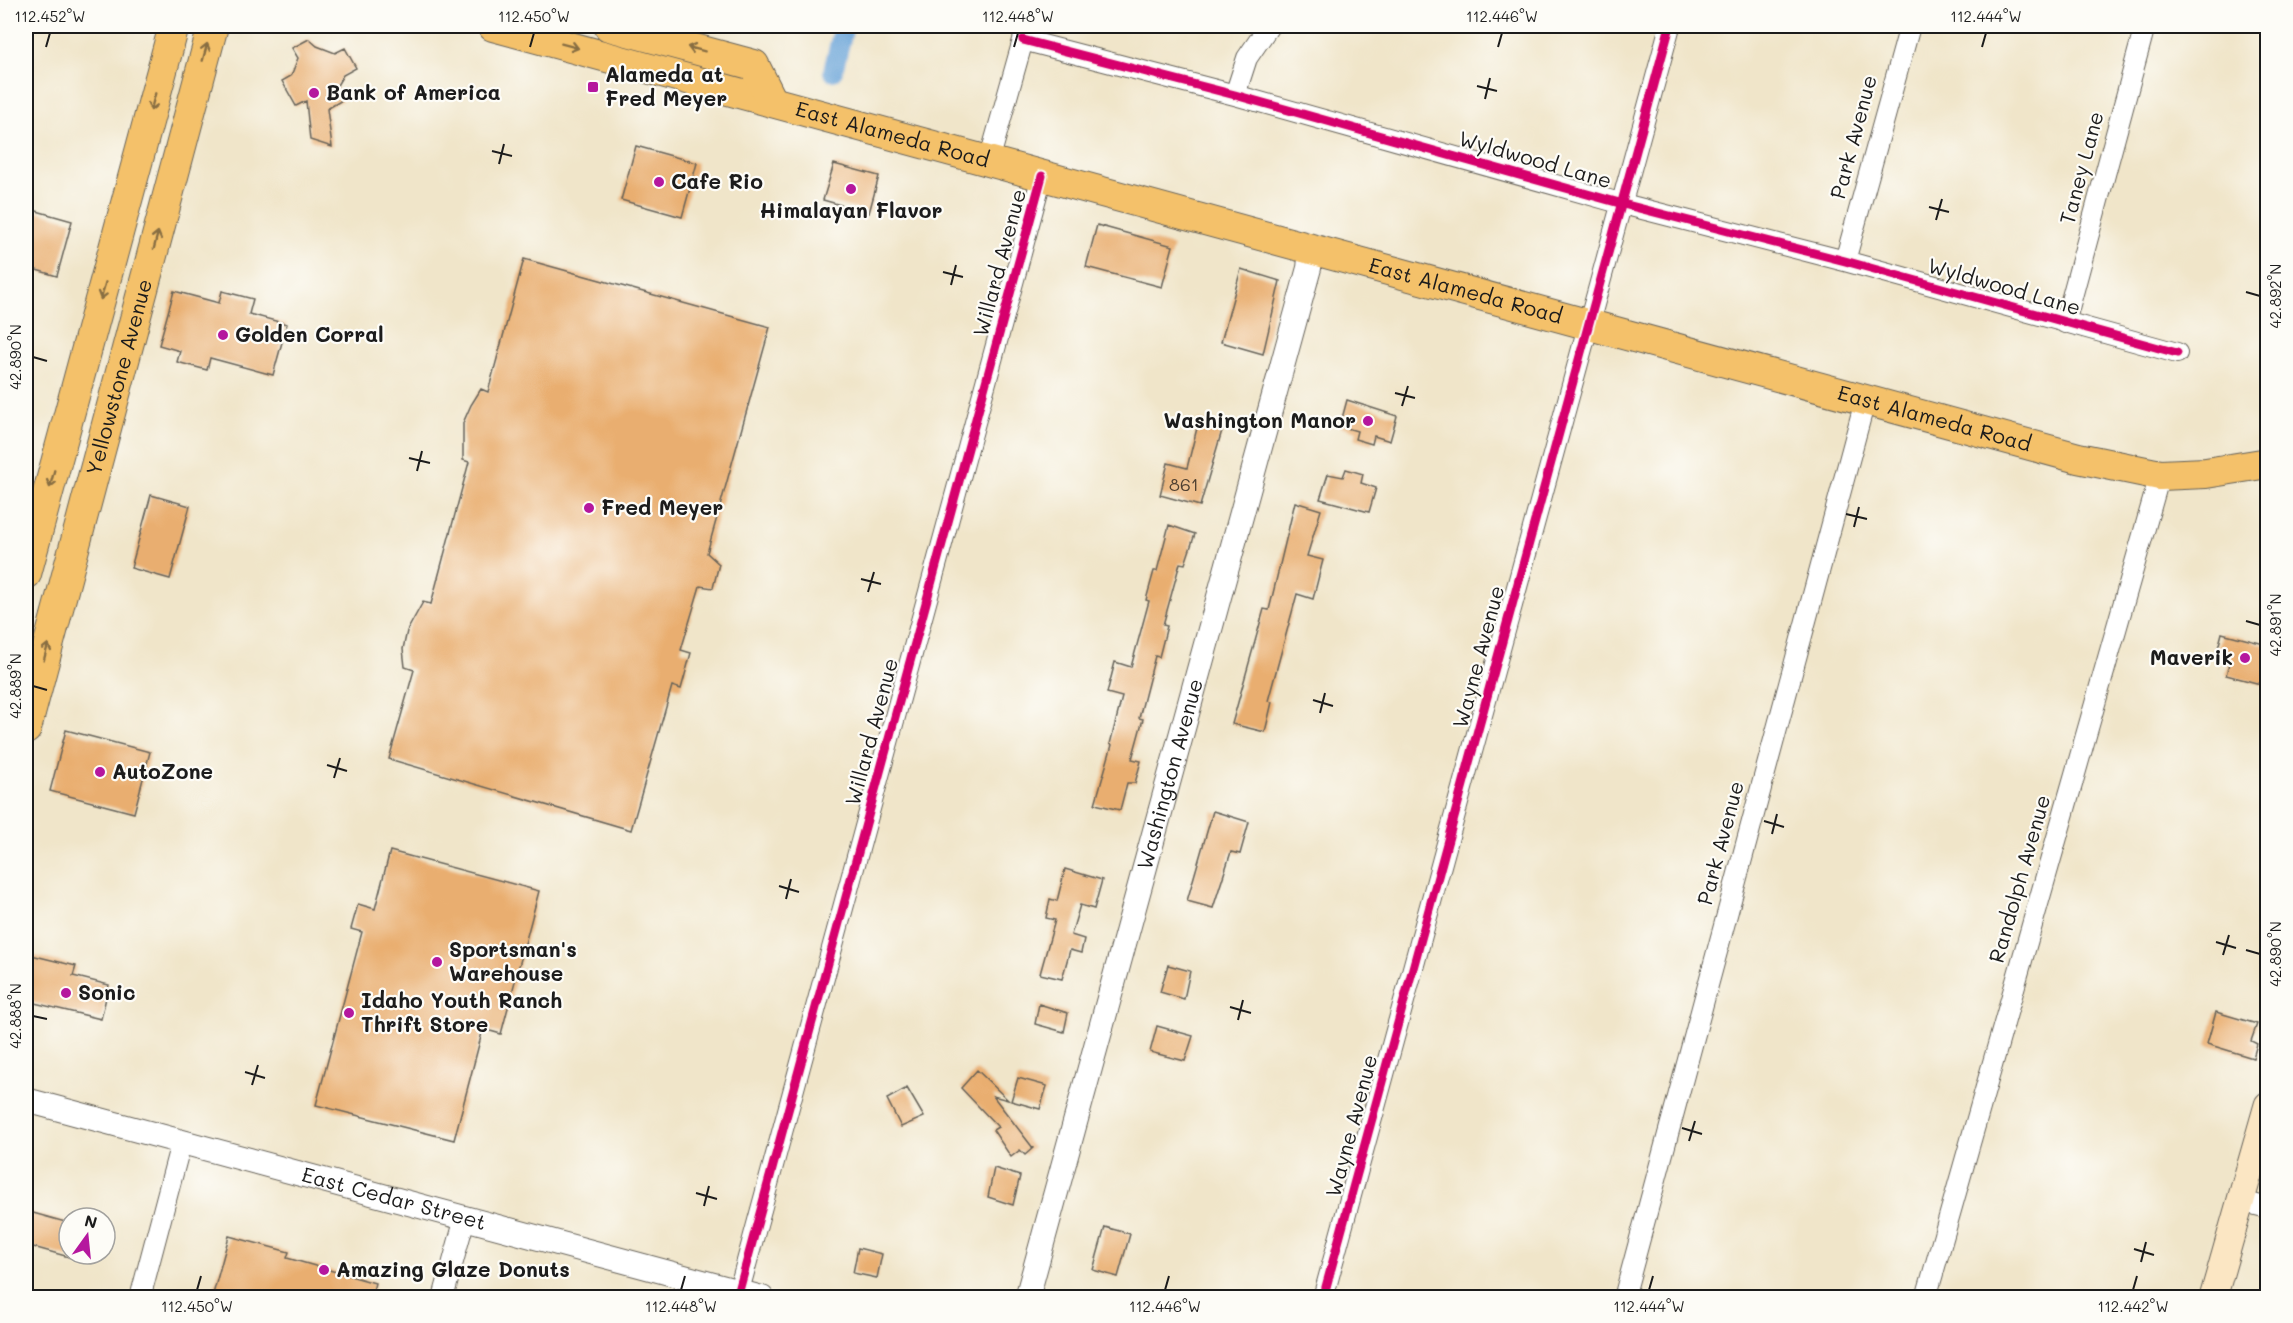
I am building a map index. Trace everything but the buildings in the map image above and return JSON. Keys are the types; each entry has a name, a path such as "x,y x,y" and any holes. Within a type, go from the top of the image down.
{"main road":[{"name":"Yellowstone Avenue","path":"26,574 174,26"},
{"name":"Yellowstone Avenue","path":"26,729 213,26"},
{"name":"East Alameda Road","path":"493,26 2078,458 2160,474 2206,473 2268,463"},
{"name":"East Alameda Road","path":"609,26 754,65 772,101"},
{"path":"2213,1298 2268,1105"}],"street":[{"path":"1235,95 1247,58 1269,26"},
{"name":"Wayne Avenue","path":"1323,1298 1670,26"},
{"name":"Park Avenue","path":"1845,261 1910,26"},
{"name":"Taney Lane","path":"2065,323 2145,26"},
{"path":"989,161 1025,33"},
{"name":"Wyldwood Lane","path":"1025,33 1235,95 1623,204 1845,261 2177,353"},
{"name":"Willard Avenue","path":"737,1294 1042,176"},
{"name":"Washington Avenue","path":"1027,1298 1309,268 1311,250"},
{"name":"Park Avenue","path":"1624,1298 1865,401"},
{"name":"Randolph Avenue","path":"1926,1298 2160,474"},
{"name":"East Cedar Street","path":"26,1100 737,1294 762,1298"},
{"path":"140,1298 182,1143"},
{"path":"2241,1201 2268,1208"},
{"path":"443,1298 465,1218"}],"waterway":[{"path":"833,71 844,26"}],"cycle path":[{"path":"1323,1298 1670,26"},
{"path":"1023,40 1235,95 1623,204 1845,261 2177,353"},
{"path":"737,1298 1042,176"}],"place":[{"name":"Alameda at Fred Meyer","path":"593,87"},
{"name":"Bank of America","path":"314,93"},
{"name":"Cafe Rio","path":"659,182"},
{"name":"Himalayan Flavor","path":"851,189"},
{"name":"Golden Corral","path":"223,335"},
{"name":"Washington Manor","path":"1368,421"},
{"name":"Fred Meyer","path":"589,508"},
{"name":"Maverik","path":"2245,658"},
{"name":"AutoZone","path":"100,772"},
{"name":"Sportsman's Warehouse","path":"437,962"},
{"name":"Sonic","path":"66,993"},
{"name":"Idaho Youth Ranch Thrift Store","path":"349,1013"},
{"name":"Amazing Glaze Donuts","path":"324,1270"}]}
